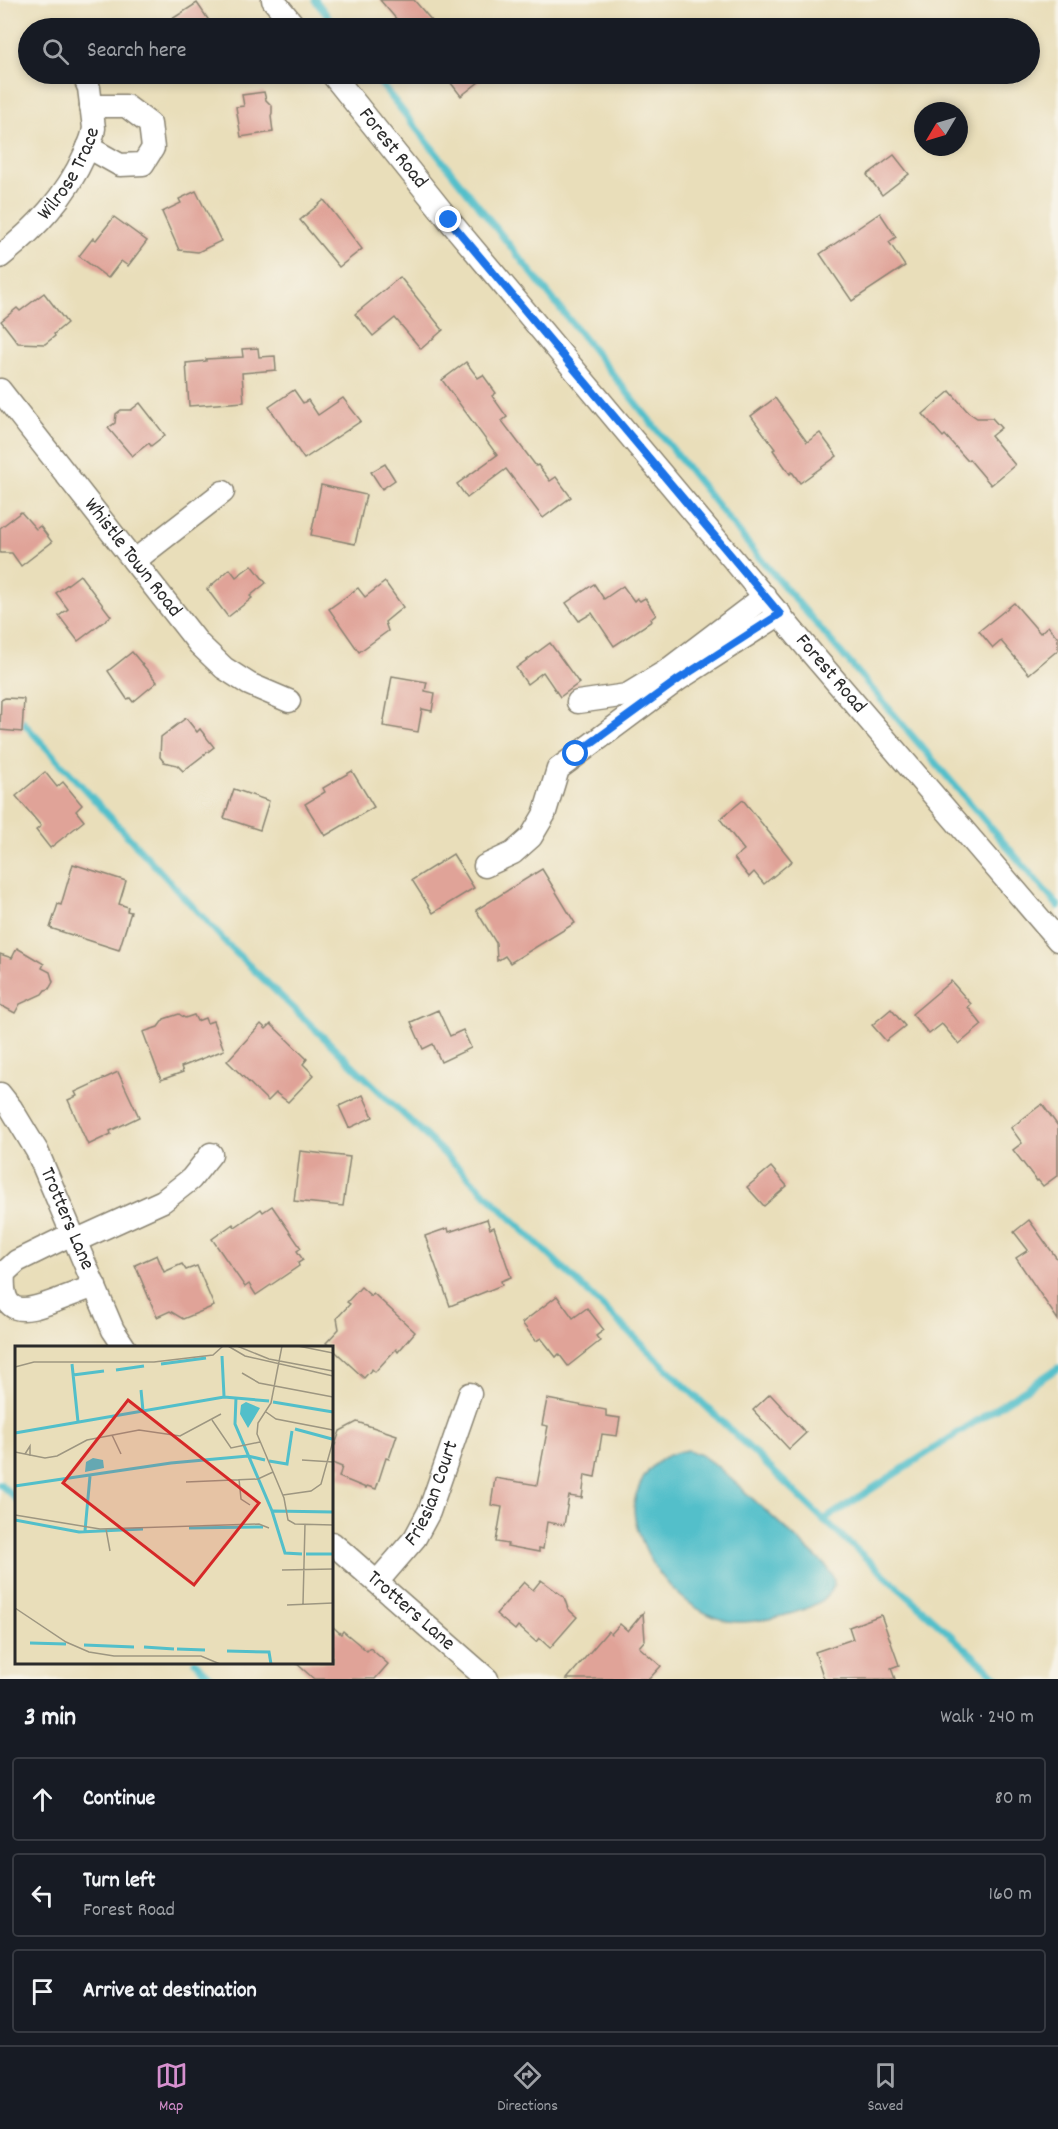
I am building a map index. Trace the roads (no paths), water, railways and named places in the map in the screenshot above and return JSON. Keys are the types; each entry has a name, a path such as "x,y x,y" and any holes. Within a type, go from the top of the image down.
{"street":[{"path":"273,0 288,18"},
{"name":"Wilrose Trace","path":"0,256 30,232 55,205 80,166 94,128 87,84"},
{"name":"Forest Road","path":"340,84 449,220 1058,940"},
{"path":"88,147 120,165 143,164 153,148 150,124 126,106 92,106"},
{"name":"Whistle Town Road","path":"0,390 199,644 224,668 249,684 289,701"},
{"path":"134,561 223,492"},
{"path":"578,702 627,696 665,672 765,596"},
{"path":"485,866 513,853 531,837 544,815 558,769 679,679 780,614"},
{"name":"Trotters Lane","path":"0,1094 37,1152 113,1330 125,1346"},
{"path":"95,1286 30,1310 16,1309 7,1300 3,1288 4,1273 17,1260 163,1201 192,1179 211,1154"},
{"name":"Friesian Court","path":"376,1582 415,1538 429,1512 470,1394"},
{"name":"Trotters Lane","path":"333,1544 487,1679"}],"water":[{"path":"687,1450 701,1455 718,1467 827,1567 834,1582 827,1596 816,1604 786,1615 739,1622 728,1621 703,1612 670,1586 653,1564 641,1539 636,1525 634,1502 639,1486 655,1465 669,1455"}],"waterway":[{"path":"315,0 329,18"},
{"path":"381,84 753,550 1058,906"},
{"path":"18,717 230,947 824,1520 999,1679"},
{"path":"824,1520 1058,1368"},
{"path":"0,1484 15,1498"},
{"path":"197,1664 213,1679"}]}
